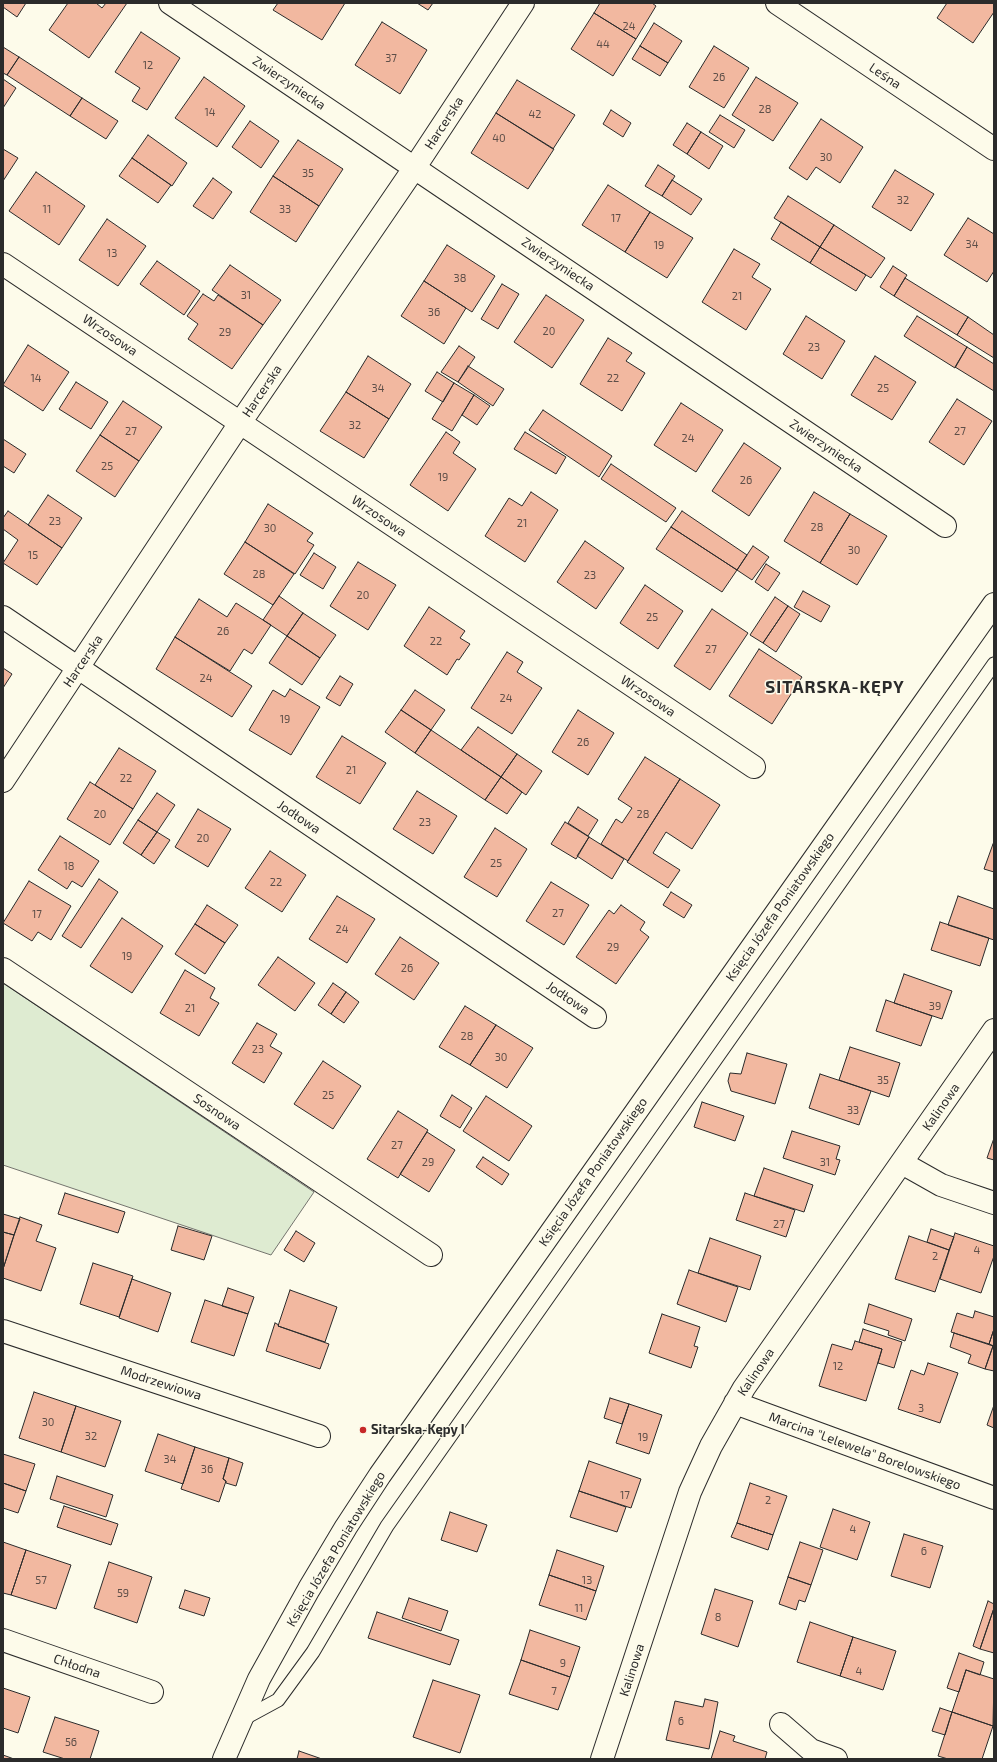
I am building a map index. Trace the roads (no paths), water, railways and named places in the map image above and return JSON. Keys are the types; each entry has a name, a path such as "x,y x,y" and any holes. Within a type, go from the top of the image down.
{"street":[{"name":"Zwierzyniecka","path":"170,3 945,526"},
{"name":"Harcerska","path":"3,781 240,423 415,167 523,3"},
{"name":"Leśna","path":"777,3 994,149"},
{"name":"Wrzosowa","path":"3,264 754,767"},
{"name":"Księcia Józefa Poniatowskiego","path":"224,1759 260,1679 309,1589 380,1475 994,604"},
{"name":"Jodłowa","path":"3,617 595,1017"},
{"name":"Sosnowa","path":"3,969 431,1255"},
{"name":"Kalinowa","path":"602,1759 690,1492 701,1465 744,1388 994,1030"},
{"path":"902,1163 941,1185 994,1204"},
{"name":"Modrzewiowa","path":"3,1331 320,1436"},
{"name":"Marcina \"Lelewela\" Borelowskiego","path":"735,1403 994,1498"},
{"name":"Chłodna","path":"3,1640 152,1692"},
{"path":"781,1724 811,1750 836,1759"}],"lane":[{"path":"241,1719 278,1700 314,1652 386,1526 994,664"}],"place":[{"name":"Sitarska-Kępy I","path":"363,1430"}],"district":[{"name":"SITARSKA-KĘPY","path":"835,687"}]}
